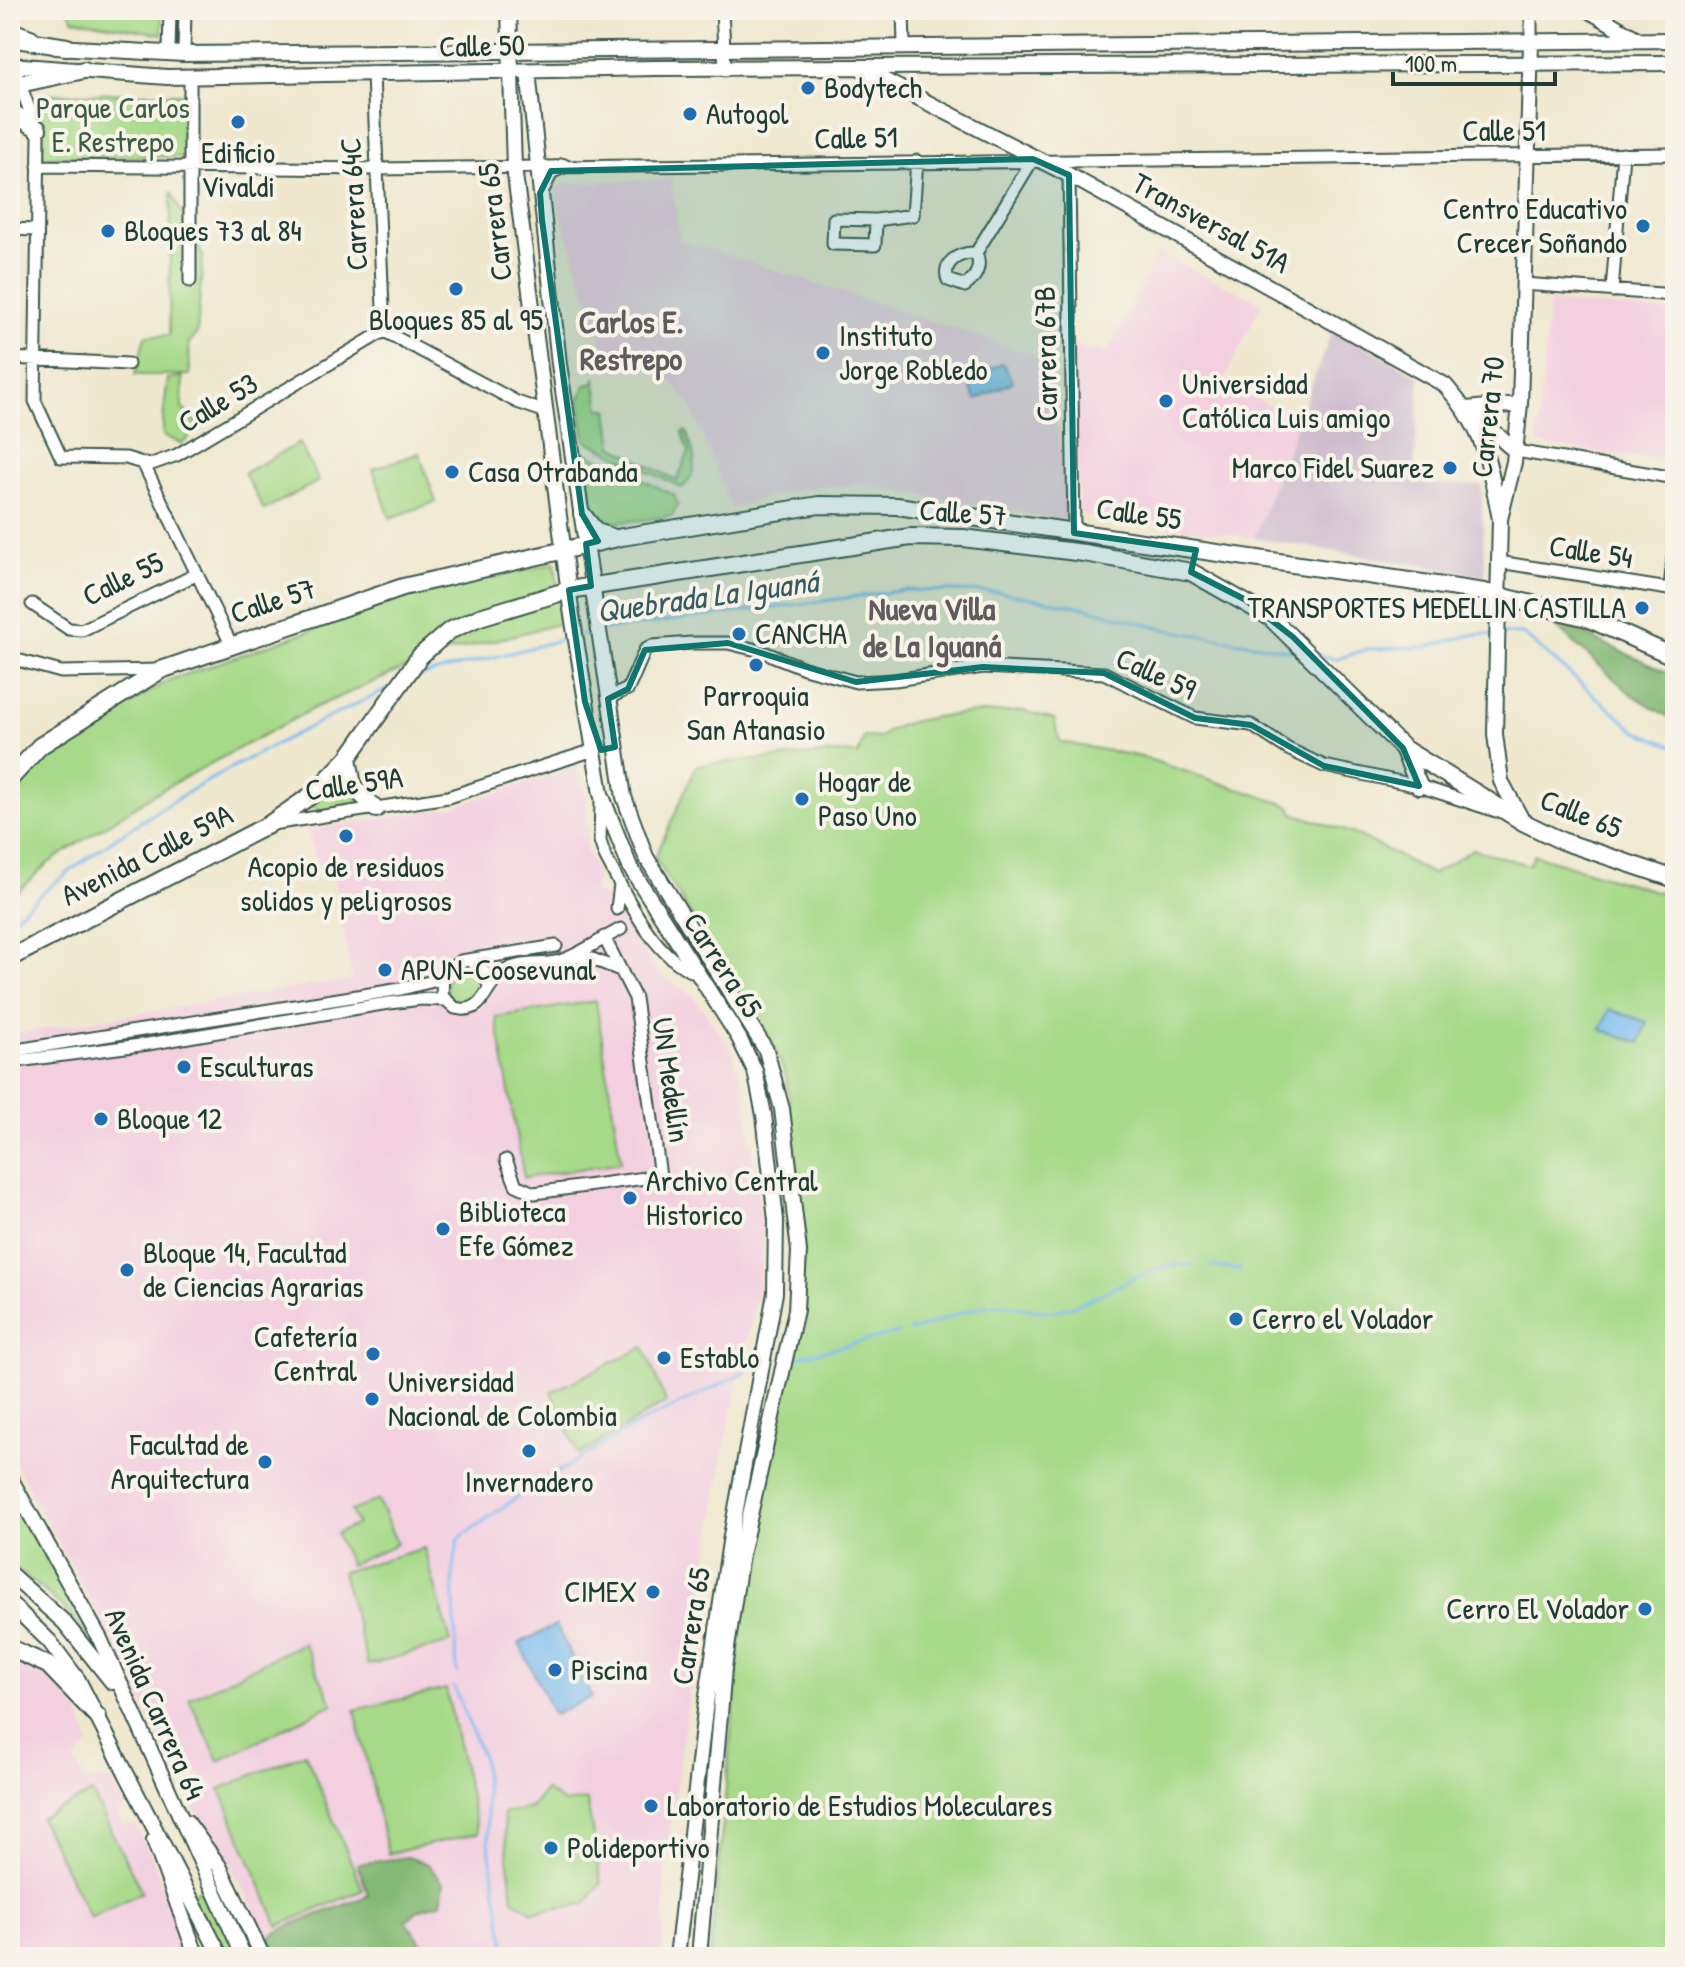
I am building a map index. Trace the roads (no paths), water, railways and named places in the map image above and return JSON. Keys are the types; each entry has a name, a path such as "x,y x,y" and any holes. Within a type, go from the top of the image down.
{"highway":[{"path":"10,38 67,47"},
{"path":"16,85 84,70"},
{"path":"10,111 38,129"},
{"name":"Calle 55","path":"586,544 819,505 857,503 1196,550 1587,618 1675,657"},
{"path":"582,514 596,532 622,537"},
{"name":"Calle 57","path":"375,718 420,656 449,631 480,617 591,586 881,539 925,537 1084,553 1191,572 1217,584 1270,617 1403,748 1517,819"},
{"name":"Calle 57","path":"10,779 40,746 161,670 403,587 586,544"},
{"path":"1191,572 1196,550"},
{"name":"Calle 59A","path":"268,825 313,794 348,758 375,718"},
{"path":"1403,748 1419,786"},
{"path":"348,758 353,786 376,809"},
{"name":"Calle 65","path":"1517,819 1562,841 1675,879"},
{"name":"Avenida Calle 59A","path":"10,958 268,825"},
{"path":"10,1648 48,1665 98,1717"}],"main road":[{"name":"Carrera 65","path":"509,10 514,167 571,609 601,794 630,867 739,1038 759,1082 776,1220 777,1265 764,1371 730,1542 707,1696 677,1957"},
{"path":"1588,10 1640,40"},
{"name":"Calle 50","path":"10,46 176,53 904,45 1531,44 1675,40"},
{"name":"Carrera 70","path":"1517,819 1501,781 1495,746 1500,519 1516,451 1520,404 1523,284 1519,155 1531,44"},
{"path":"883,68 899,56 904,45"},
{"name":"Calle 50","path":"12,65 190,77 509,71 1675,63"},
{"name":"Transversal 51A","path":"861,69 1069,175 1420,368 1445,385 1466,409 1485,420 1505,444 1516,451"},
{"name":"Carrera 65","path":"528,71 559,364 624,797 646,857 766,1050 782,1109 799,1251 796,1310 741,1555 724,1668 699,1957"},
{"path":"540,193 551,171 563,166"},
{"path":"1500,519 1484,444 1466,409 1520,404"},
{"path":"586,707 599,748 615,747"},
{"name":"Avenida Carrera 64","path":"10,1478 100,1639 137,1728 244,1957"},
{"path":"10,1574 78,1638 109,1679 137,1728"},
{"name":"Avenida Carrera 64","path":"10,1603 59,1653 98,1717 221,1957"},
{"path":"168,1795 219,1866 264,1955"},
{"path":"142,1805 197,1957"}],"street":[{"path":"170,10 176,53"},
{"path":"176,53 185,10"},
{"path":"722,10 725,70"},
{"path":"903,10 904,45"},
{"name":"Carrera 70","path":"1531,10 1531,44"},
{"name":"Calle 50","path":"10,28 67,47"},
{"path":"12,65 16,85 38,129 33,359"},
{"name":"Carrera 64C","path":"373,75 384,331"},
{"path":"190,77 190,281"},
{"path":"1612,291 1623,154"},
{"name":"Calle 51","path":"38,166 375,169 1033,159 1675,154"},
{"path":"976,253 1033,159"},
{"path":"876,220 913,215 917,161"},
{"name":"Carrera 67B","path":"1069,175 1074,533"},
{"path":"10,229 36,230"},
{"path":"1523,284 1675,295"},
{"path":"384,331 517,402 546,412"},
{"name":"Calle 53","path":"33,359 35,401 61,457 126,458 149,465 177,455 384,331"},
{"path":"10,358 128,364"},
{"path":"1516,451 1675,478"},
{"path":"143,463 174,515 197,574 231,644"},
{"path":"1672,590 1675,537"},
{"name":"Calle 54","path":"1499,562 1672,590"},
{"name":"Calle 55","path":"32,604 69,629 82,630 197,574"},
{"name":"Calle 59","path":"608,695 628,689 640,657 652,646 728,643 856,682 895,680 983,667 1081,670 1117,677 1195,718 1251,725 1288,749 1324,766 1419,786 1517,819"},
{"path":"10,658 61,672 161,670"},
{"name":"Calle 59A","path":"268,825 459,795 594,750"},
{"path":"601,794 600,841 620,884 674,963 696,973"},
{"path":"617,909 620,884"},
{"path":"568,957 624,928 651,932"},
{"path":"604,937 620,970"},
{"path":"556,946 449,966 441,979 440,990 445,1000 455,1008 469,1009 481,1003 489,987 513,967 568,957 590,958 620,970"},
{"path":"470,961 484,971 489,987"},
{"name":"UN Medellín","path":"506,1160 516,1185 534,1193 660,1176 635,998 620,970"},
{"path":"10,1051 412,987 441,979"},
{"path":"10,1062 148,1044 382,1004 421,999 445,1000"}],"water":[{"path":"1003,363 1013,382 976,400 967,381"},
{"path":"1609,1009 1647,1022 1640,1043 1601,1030"},
{"name":"Piscina","path":"556,1625 592,1697 554,1715 519,1643"}],"waterway":[{"name":"Quebrada La Iguaná","path":"603,630 906,590 998,592 1083,607 1168,630 1295,651"},
{"name":"Quebrada La Iguaná","path":"580,635 596,632"},
{"name":"Quebrada La Iguaná","path":"1318,655 1337,659 1368,649 1426,647 1471,635 1491,634"},
{"name":"Quebrada La Iguaná","path":"1502,634 1523,634 1636,731 1675,747"},
{"name":"Quebrada La Iguaná","path":"413,678 572,637"},
{"name":"Quebrada La Iguaná","path":"10,921 97,851 190,791 388,689"},
{"path":"909,1331 971,1309 992,1305 1038,1311 1071,1307 1157,1269 1193,1265"},
{"path":"1211,1266 1241,1270"},
{"path":"792,1358 898,1333"},
{"path":"527,1491 634,1426 746,1372"},
{"path":"1665,1418 1675,1409"},
{"path":"457,1673 453,1575 458,1539 520,1495"},
{"path":"454,1687 483,1759 490,1854 507,1957"}],"place":[{"name":"Bodytech","path":"808,88"},
{"name":"Autogol","path":"690,114"},
{"name":"Edificio Vivaldi","path":"238,122"},
{"name":"Centro Educativo Crecer Soñando","path":"1643,226"},
{"name":"Bloques 73 al 84","path":"108,231"},
{"name":"Bloques 85 al 95","path":"456,289"},
{"name":"Instituto Jorge Robledo","path":"823,353"},
{"name":"Universidad Católica Luis amigo","path":"1166,401"},
{"name":"Marco Fidel Suarez","path":"1450,468"},
{"name":"Casa Otrabanda","path":"452,472"},
{"name":"TRANSPORTES MEDELLIN CASTILLA","path":"1642,608"},
{"name":"CANCHA","path":"739,634"},
{"name":"Parroquia San Atanasio","path":"756,665"},
{"name":"Hogar de Paso Uno","path":"802,799"},
{"name":"Acopio de residuos solidos y peligrosos","path":"346,836"},
{"name":"APUN-Coosevunal","path":"385,970"},
{"name":"Esculturas","path":"184,1067"},
{"name":"Bloque 12","path":"101,1119"},
{"name":"Archivo Central Historico","path":"630,1198"},
{"name":"Biblioteca Efe Gómez","path":"443,1229"},
{"name":"Bloque 14, Facultad de Ciencias Agrarias","path":"127,1270"},
{"name":"Cerro el Volador","path":"1236,1319"},
{"name":"Cafetería Central","path":"373,1354"},
{"name":"Establo","path":"664,1358"},
{"name":"Universidad Nacional de Colombia","path":"372,1399"},
{"name":"Invernadero","path":"529,1451"},
{"name":"Facultad de Arquitectura","path":"265,1462"},
{"name":"CIMEX","path":"653,1592"},
{"name":"Cerro El Volador","path":"1645,1609"},
{"name":"Piscina","path":"555,1670"},
{"name":"Laboratorio de Estudios Moleculares","path":"651,1806"},
{"name":"Polideportivo","path":"551,1848"}],"district":[{"name":"Carlos E. Restrepo","path":"631,340"},
{"name":"Nueva Villa de La Iguaná","path":"932,628"}],"park label":[{"name":"Parque Carlos E. Restrepo","path":"113,125"}]}
